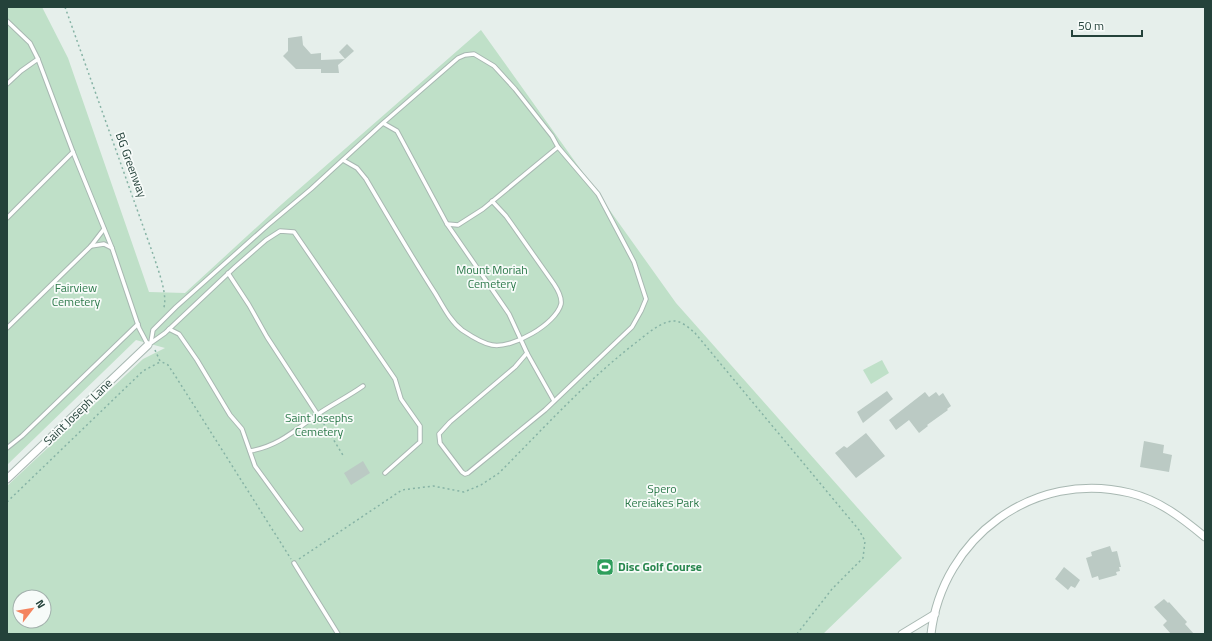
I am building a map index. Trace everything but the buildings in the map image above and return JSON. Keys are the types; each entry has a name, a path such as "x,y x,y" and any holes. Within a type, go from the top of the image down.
{"street":[{"name":"Saint Joseph Lane","path":"7,479 150,343"},
{"path":"931,634 934,614 948,575 973,539 987,526 1009,510 1022,503 1050,493 1064,490 1092,488 1129,493 1160,504 1172,511 1205,537"},
{"path":"902,634 934,614"}],"lane":[{"path":"7,21 30,44 38,58 73,152 112,248 138,324 150,343"},
{"path":"150,343 153,330 176,307 458,58 472,54 487,61 504,77 547,130 558,147 598,194 634,262 646,299 641,312 632,327 554,401 508,442 465,474 440,443 439,434 445,427 515,367 527,353"},
{"path":"7,84 38,58"},
{"path":"383,123 391,126 397,131 447,224 504,306 527,353 554,401"},
{"path":"447,224 458,224 492,201 558,147"},
{"path":"7,218 73,152"},
{"path":"344,160 357,168 366,179 430,286 460,328 473,337 492,345 505,345 521,339 551,319 560,308 561,296 506,216 492,201"},
{"path":"7,328 90,246 104,229"},
{"path":"150,343 169,329 261,243 277,232 294,232 297,234 394,379 401,399 420,426 420,442 385,473"},
{"path":"90,246 104,244 112,248"},
{"path":"228,273 249,305 266,337 318,414"},
{"path":"7,448 22,436 138,324"},
{"path":"169,329 179,334 188,346 230,415 242,429 255,466 301,529"},
{"path":"250,451 271,446 363,386"},
{"path":"294,563 337,633 331,634"}],"path":[{"name":"BG Greenway","path":"65,7 154,257 162,285 165,306 162,312"},
{"path":"150,343 160,362 168,365 176,377 294,563 402,490 433,486 464,492 481,485 499,473 610,363 663,324 673,321 684,324 695,333 859,530 865,541 863,558 832,589 797,634"},
{"path":"7,502 143,371 160,362"},
{"path":"318,414 344,457"}],"green space":[{"path":"7,7 42,7 68,58 149,292 185,293 282,204 481,30 676,303 902,558 823,634 7,634 7,486 143,359 165,348 136,340 7,465"},
{"path":"882,360 889,373 871,384 863,370"}],"place":[{"name":"Disc Golf Course","path":"605,567"}],"park label":[{"name":"Mount Moriah Cemetery","path":"492,277"},
{"name":"Fairview Cemetery","path":"76,295"},
{"name":"Saint Josephs Cemetery","path":"319,425"},
{"name":"Spero Kereiakes Park","path":"662,496"}]}
